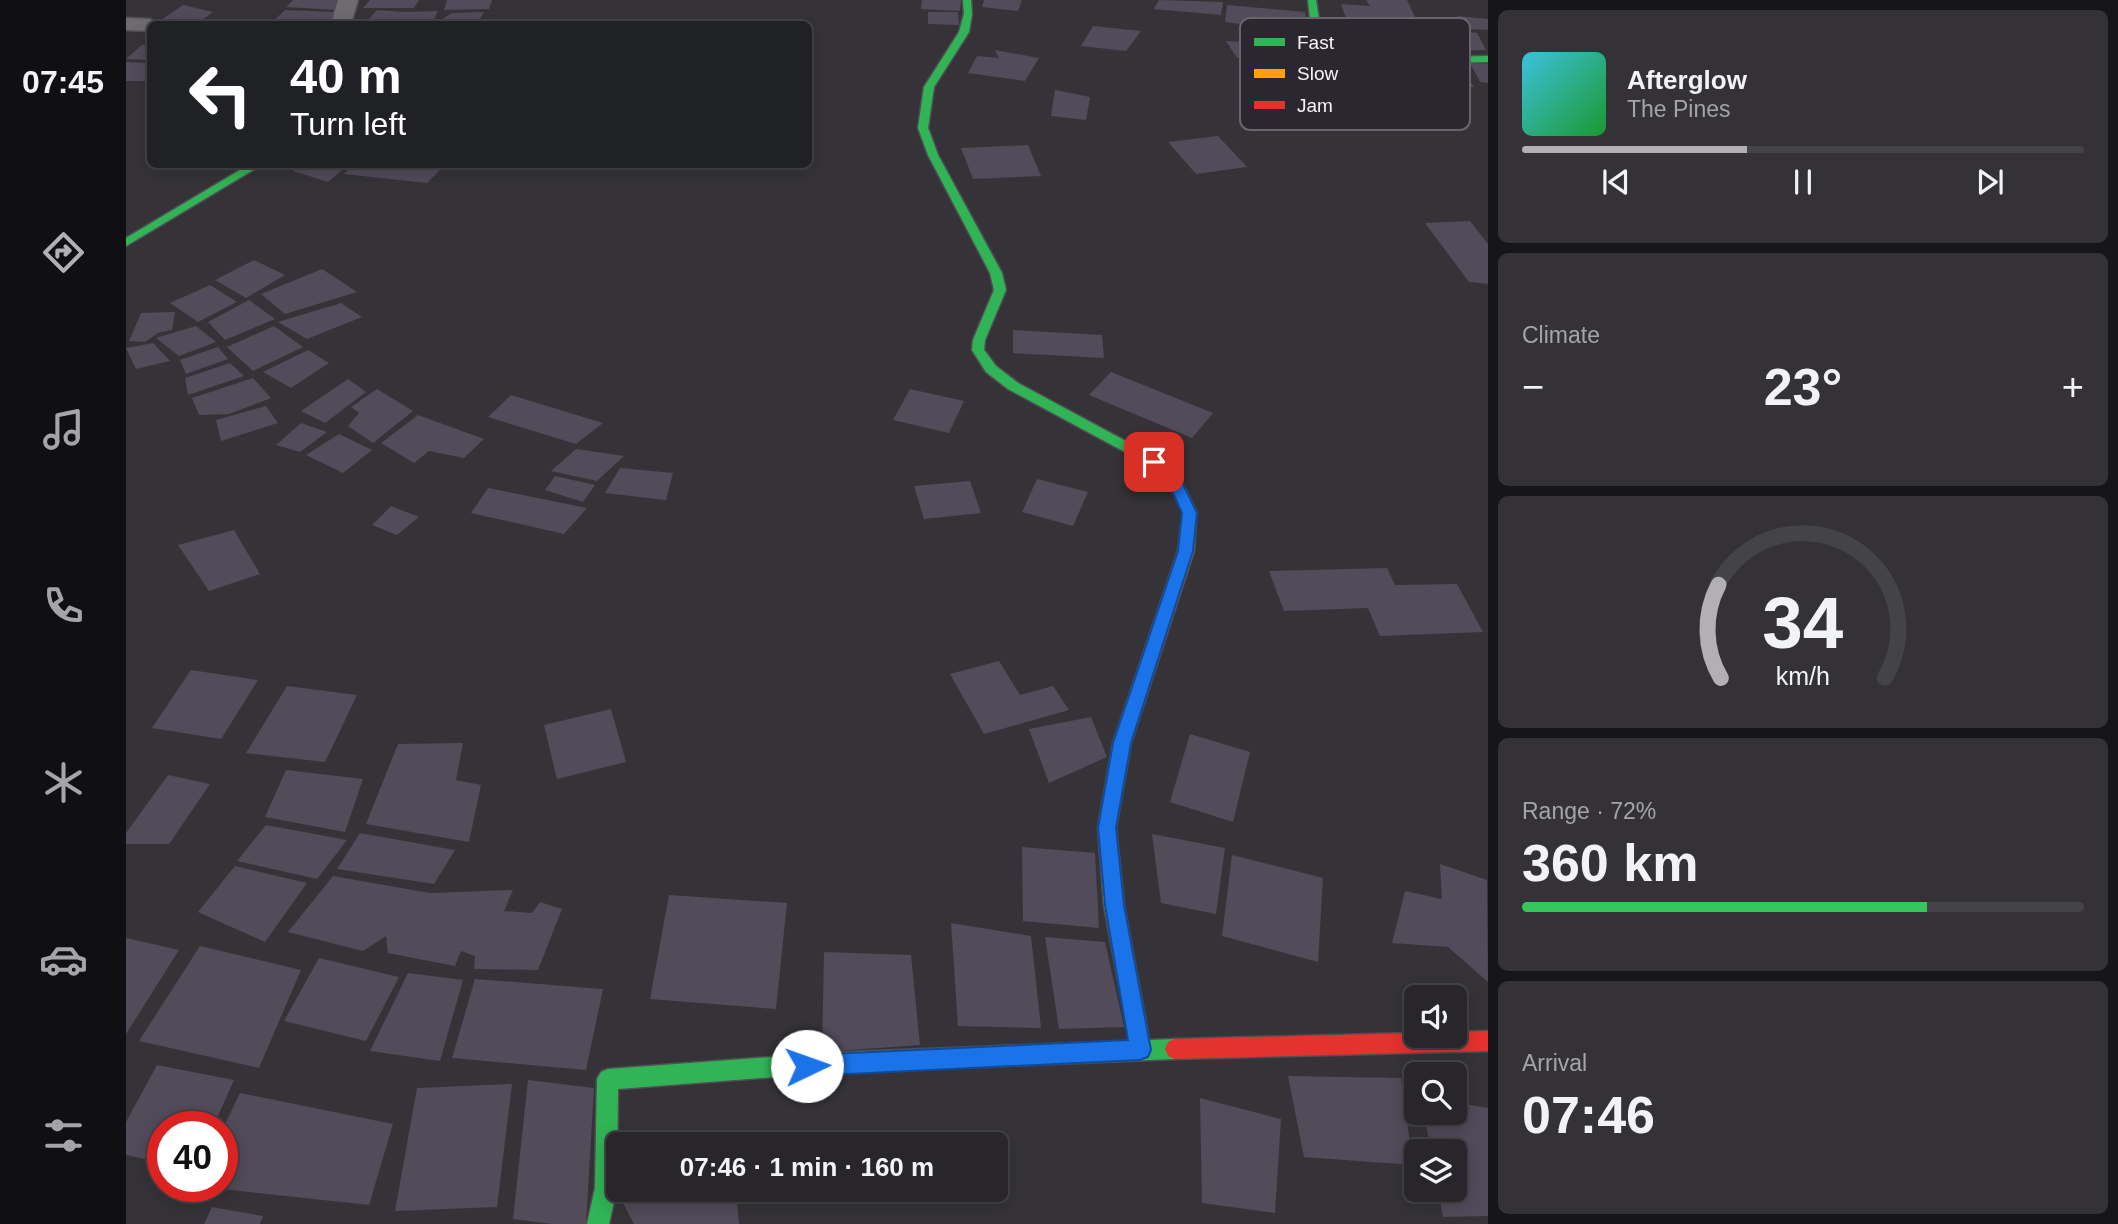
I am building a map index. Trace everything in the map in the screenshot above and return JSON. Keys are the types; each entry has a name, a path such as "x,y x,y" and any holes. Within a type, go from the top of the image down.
{"street":[{"path":"342,21 348,0"},
{"path":"967,0 968,14 964,32 929,87 923,128 933,155 996,273 1000,290 979,340 978,350 991,369 1013,386 1154,462 1177,486 1190,513 1186,551 1122,743 1107,828 1114,905 1140,1050"},
{"path":"1311,0 1314,18"},
{"path":"126,39 139,24"},
{"path":"1470,59 1488,59"},
{"path":"126,243 251,168"},
{"path":"598,1224 606,1188 608,1079 696,1071 1140,1050 1488,1041"}],"building":[{"path":"293,0 340,0 337,10 286,7"},
{"path":"370,0 419,0 414,8 363,8"},
{"path":"447,0 492,0 489,9 444,10"},
{"path":"922,0 961,0 960,11 921,9"},
{"path":"984,0 1022,0 1018,11 982,7"},
{"path":"1159,0 1223,2 1221,15 1154,9"},
{"path":"1366,0 1407,0 1416,18 1346,18 1341,4 1370,6"},
{"path":"183,5 213,12 201,21 159,21"},
{"path":"1227,5 1305,12 1306,18 1240,18 1240,24 1225,22"},
{"path":"285,10 336,12 333,21 273,21"},
{"path":"377,10 438,11 433,21 367,21"},
{"path":"484,12 479,21 439,21 452,13"},
{"path":"928,12 958,12 959,25 928,24"},
{"path":"1457,16 1488,19 1488,30 1470,29 1470,18"},
{"path":"1093,26 1141,31 1126,51 1081,46"},
{"path":"1470,32 1477,33 1486,50 1470,50"},
{"path":"1226,41 1240,42 1240,58 1237,58"},
{"path":"142,45 147,45 147,60 126,59"},
{"path":"995,50 1039,58 1025,81 968,73 977,56 999,58"},
{"path":"126,62 147,63 147,81 126,81"},
{"path":"1470,63 1488,64 1488,83 1480,82"},
{"path":"1055,90 1090,97 1086,120 1051,116"},
{"path":"1218,136 1247,167 1196,174 1168,142"},
{"path":"1028,145 1041,176 973,179 961,148"},
{"path":"297,168 344,168 328,182 293,171"},
{"path":"350,168 442,168 427,183 344,174"},
{"path":"1470,221 1488,244 1488,284 1469,282 1425,223"},
{"path":"254,260 285,275 246,298 215,280"},
{"path":"322,269 357,292 285,314 261,294"},
{"path":"210,285 237,302 198,322 170,303"},
{"path":"249,300 275,319 225,340 208,322"},
{"path":"341,303 362,317 307,339 278,322"},
{"path":"175,312 172,330 158,333 145,342 129,341 141,313"},
{"path":"196,326 216,342 179,356 156,338"},
{"path":"274,326 303,347 253,371 227,347"},
{"path":"1013,330 1102,335 1104,358 1013,353"},
{"path":"153,343 170,361 136,369 126,348"},
{"path":"218,347 228,359 186,374 180,360"},
{"path":"308,350 329,363 291,388 263,372"},
{"path":"230,363 244,376 188,395 185,378"},
{"path":"1111,372 1213,413 1192,438 1089,395"},
{"path":"253,378 271,398 229,414 199,415 192,398"},
{"path":"348,379 366,392 325,423 301,411"},
{"path":"377,389 413,411 373,443 348,426 359,413 351,407"},
{"path":"910,389 964,401 949,433 893,420"},
{"path":"511,395 603,423 576,444 488,417"},
{"path":"266,406 278,423 221,441 216,420"},
{"path":"418,415 484,439 464,458 429,451 414,463 381,443"},
{"path":"301,423 327,432 300,452 276,445"},
{"path":"339,434 372,450 343,473 306,455"},
{"path":"576,449 624,456 597,481 551,471"},
{"path":"620,468 673,473 666,500 605,493"},
{"path":"555,476 595,485 583,502 545,490"},
{"path":"1037,479 1088,492 1073,526 1022,512"},
{"path":"970,481 981,513 924,519 914,486"},
{"path":"488,488 587,508 564,534 471,513"},
{"path":"391,506 419,517 397,535 372,525"},
{"path":"234,530 260,574 209,591 178,545"},
{"path":"1387,568 1395,585 1457,584 1483,632 1380,636 1368,608 1284,611 1269,571"},
{"path":"999,661 1020,695 1053,686 1069,710 984,734 950,674"},
{"path":"191,670 258,680 221,739 152,728"},
{"path":"287,686 357,695 325,762 246,753"},
{"path":"611,709 626,762 557,779 544,725"},
{"path":"1091,717 1107,757 1049,783 1029,729"},
{"path":"1190,734 1250,752 1233,822 1170,802"},
{"path":"463,743 456,780 481,785 469,842 366,824 398,744"},
{"path":"286,770 363,779 345,832 265,817"},
{"path":"168,775 210,784 169,844 126,844 126,833"},
{"path":"266,825 347,840 317,879 237,861"},
{"path":"360,833 455,850 434,884 337,869"},
{"path":"1152,834 1225,848 1216,914 1161,903"},
{"path":"1022,847 1095,853 1099,928 1023,921"},
{"path":"1232,855 1323,878 1318,962 1222,936"},
{"path":"1440,864 1487,880 1488,982 1448,947 1392,943 1405,891 1442,899"},
{"path":"235,866 307,883 265,942 198,912"},
{"path":"333,876 430,893 513,890 504,911 532,913 540,902 562,909 538,970 474,969 475,956 461,951 455,966 388,953 386,936 363,951 288,932"},
{"path":"669,895 787,903 776,1009 650,999"},
{"path":"951,923 1031,936 1041,1028 958,1026"},
{"path":"1045,937 1105,942 1124,1027 1059,1029"},
{"path":"126,938 179,950 126,1034"},
{"path":"200,946 301,970 259,1068 139,1041"},
{"path":"824,952 911,955 920,1045 822,1052"},
{"path":"319,958 399,977 366,1041 284,1021"},
{"path":"408,973 463,980 440,1061 370,1051"},
{"path":"475,979 603,989 586,1070 452,1058"},
{"path":"157,1065 234,1080 220,1111 147,1111 147,1160 126,1155 126,1122"},
{"path":"1288,1076 1401,1078 1404,1125 1407,1125 1409,1139 1404,1139 1404,1164 1304,1157"},
{"path":"528,1080 594,1088 586,1224 552,1224 513,1219"},
{"path":"512,1084 497,1207 395,1211 417,1088"},
{"path":"240,1093 393,1124 369,1205 238,1191 238,1111 231,1111"},
{"path":"1200,1098 1281,1119 1275,1213 1202,1203"},
{"path":"1467,1104 1488,1108 1488,1216 1443,1217 1440,1202 1467,1202 1467,1139 1429,1139 1426,1125 1467,1125"},
{"path":"622,1202 737,1202 739,1224 634,1224"},
{"path":"212,1207 263,1216 260,1224 204,1224"}],"traffic: fast":[{"path":"967,0 968,14 964,32 929,87 923,128 933,155 996,273 1000,290 979,340 978,350 991,369 1013,386 1154,462 1177,486 1190,513 1189,520"},
{"path":"1312,0 1314,18"},
{"path":"1470,59 1488,59"},
{"path":"126,243 251,168"},
{"path":"598,1224 606,1188 608,1079 827,1063 1175,1049"}],"traffic: slow":[{"path":"1141,1050 1114,905 1107,828 1122,743 1186,551 1189,520"}],"traffic: jam":[{"path":"1175,1049 1488,1041"}],"route":[{"path":"807,1066 1140,1050 1114,905 1107,828 1122,743 1186,551 1190,513 1177,486 1154,462"}]}
